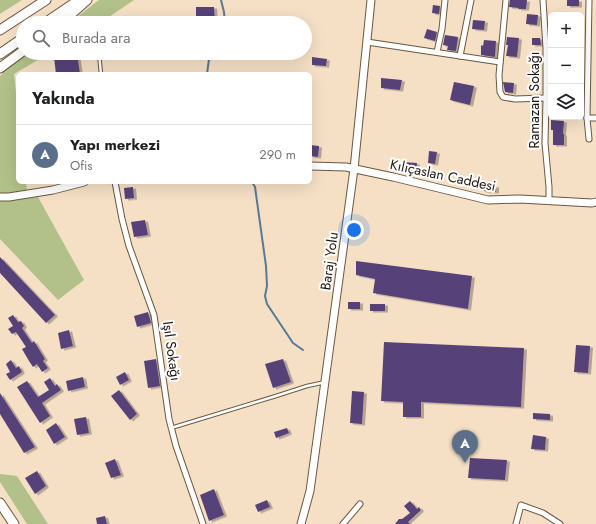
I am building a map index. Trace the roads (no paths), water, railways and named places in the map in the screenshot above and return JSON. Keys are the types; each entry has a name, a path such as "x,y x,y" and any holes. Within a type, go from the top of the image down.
{"highway":[{"path":"21,16 46,0"},
{"path":"55,16 79,0"},
{"path":"68,16 87,0"},
{"path":"0,30 16,20"},
{"path":"0,54 16,43"},
{"path":"0,68 16,56"},
{"path":"0,503 14,524"}],"street":[{"name":"Baraj Yolu","path":"301,524 310,492 354,169 371,0"},
{"path":"437,52 442,29 445,0"},
{"path":"460,56 471,0"},
{"path":"506,0 499,75 500,92 503,97 515,99 546,98"},
{"name":"Ramazan Sokağı","path":"543,0 546,48 545,143 549,201"},
{"path":"589,0 587,118 589,139"},
{"path":"367,42 500,62"},
{"path":"587,118 596,118"},
{"name":"Kılıçaslan Caddesi","path":"312,166 346,167 488,200 520,199 596,202"},
{"path":"0,197 9,197 75,184"},
{"name":"Işıl Sokağı","path":"115,184 129,246 154,315 171,428 203,524"},
{"path":"343,524 360,504"},
{"path":"516,524 521,505 543,513 556,523"}],"lane":[{"path":"100,60 101,72"},
{"path":"171,428 306,386 321,383 325,384"}],"waterway":[{"path":"221,0 224,16"},
{"path":"207,72 209,60"},
{"path":"253,184 255,187 266,266 267,286 265,296 267,304 293,343 303,350"}],"place":[{"name":"Yapı merkezi","path":"465,463"}]}
